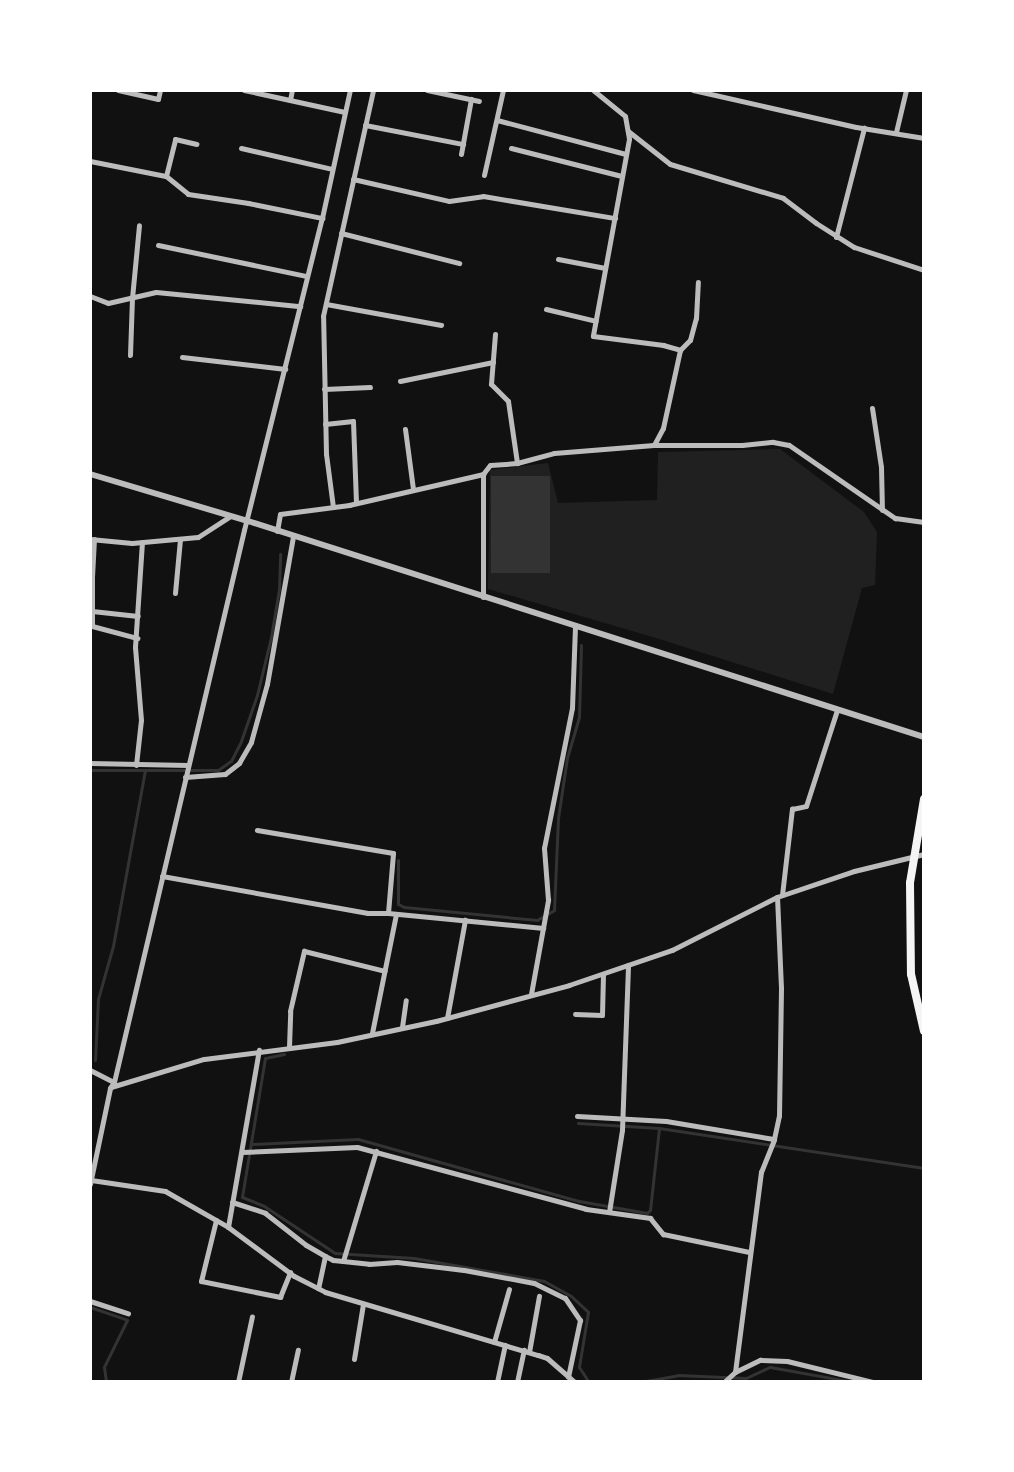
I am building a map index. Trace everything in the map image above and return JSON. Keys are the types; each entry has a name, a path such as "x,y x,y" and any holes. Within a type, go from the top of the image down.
{"main road":[{"path":"924,799 919,855 910,883 911,974 924,1031"}],"street":[{"path":"118,90 158,99 160,90"},
{"path":"244,90 345,112"},
{"path":"290,100 292,90"},
{"path":"350,90 322,218 244,530 114,1082 110,1088 91,1182 165,1191 228,1227 290,1272 318,1288 363,1304 547,1358 575,1382"},
{"path":"333,507 326,454 323,316 373,90"},
{"path":"427,90 479,101"},
{"path":"484,175 504,90"},
{"path":"593,90 625,116 628,131 626,154 593,336 663,345 680,350"},
{"path":"693,90 864,128 924,138"},
{"path":"896,132 906,90"},
{"path":"460,154 471,99"},
{"path":"497,120 626,154"},
{"path":"365,125 462,144"},
{"path":"836,237 864,128"},
{"path":"628,131 670,164 783,198 836,237 854,247 924,270"},
{"path":"166,176 175,139 196,144"},
{"path":"241,148 332,169"},
{"path":"511,148 622,176"},
{"path":"90,161 166,176 188,194 322,218"},
{"path":"353,180 448,201 483,196 615,218"},
{"path":"130,355 132,298 140,225"},
{"path":"341,233 459,263"},
{"path":"158,245 307,276"},
{"path":"558,259 605,268"},
{"path":"654,445 663,428 680,350 690,340 696,318 698,282"},
{"path":"90,296 108,303 156,292 300,306"},
{"path":"326,304 441,325"},
{"path":"546,309 596,321"},
{"path":"495,334 491,384 508,401 517,463"},
{"path":"182,357 285,369"},
{"path":"400,381 493,362"},
{"path":"324,388 370,387"},
{"path":"872,408 881,467 882,510"},
{"path":"325,424 352,421 356,503"},
{"path":"405,429 413,489"},
{"path":"483,597 483,474 490,465 517,463 554,453 654,445 742,445 773,442 789,446 895,518 924,522"},
{"path":"90,474 248,521 924,737"},
{"path":"277,531 280,514 356,503 483,474"},
{"path":"137,638 92,626 92,539 142,542 198,537 229,517"},
{"path":"185,777 225,774 239,763 251,742 269,674 293,536"},
{"path":"175,592 180,539"},
{"path":"136,765 141,720 135,647 142,542"},
{"path":"92,611 138,616"},
{"path":"531,994 548,900 544,848 572,708 575,626"},
{"path":"735,1372 761,1172 774,1139 778,1116 781,1029 779,896 792,809 806,806 837,710"},
{"path":"90,763 188,765"},
{"path":"257,830 393,853 388,914"},
{"path":"110,1088 204,1059 259,1050 337,1042 447,1018 603,974 672,950 779,896 854,871 919,855"},
{"path":"162,876 368,913 543,928"},
{"path":"372,1033 396,914"},
{"path":"447,1018 465,920"},
{"path":"289,1047 290,1011 304,951 385,970"},
{"path":"609,1212 623,1118 628,965"},
{"path":"575,1014 602,1015 603,974"},
{"path":"402,1027 406,1000"},
{"path":"228,1227 259,1050"},
{"path":"90,1070 114,1082"},
{"path":"577,1116 666,1122 774,1139"},
{"path":"242,1152 357,1147 586,1209 650,1218 663,1234 749,1252"},
{"path":"343,1261 376,1151"},
{"path":"232,1202 265,1213 306,1245 325,1256 369,1264 397,1262 464,1270 534,1283 565,1299 580,1320 568,1377"},
{"path":"216,1220 201,1281 280,1298 290,1272"},
{"path":"318,1288 325,1256"},
{"path":"494,1342 509,1289"},
{"path":"517,1382 539,1296"},
{"path":"90,1300 128,1313"},
{"path":"354,1359 363,1304"},
{"path":"238,1382 252,1316"},
{"path":"497,1382 505,1345"},
{"path":"291,1382 298,1350"},
{"path":"724,1382 735,1372 759,1360 787,1361 873,1382"},
{"path":"672,1382 698,1382"}],"shaded area":[{"path":"780,449 864,512 877,532 875,585 862,588 833,694 656,638 488,589 490,470 548,463 558,503 657,500 658,452"},
{"path":"491,476 550,476 550,573 491,573"}],"waterway":[{"path":"145,770 218,770 231,761 241,741 257,695 271,637 279,589 280,554"},
{"path":"398,860 398,904 404,907 537,920 554,910 558,818 567,758 579,717 581,645"},
{"path":"90,770 145,770 113,946 98,999 95,1060"},
{"path":"284,1054 265,1058 242,1197 264,1206 335,1253 414,1258 544,1281 571,1296 588,1312 579,1367 588,1381 594,1382"},
{"path":"578,1123 659,1128 924,1168"},
{"path":"251,1144 358,1139 579,1201 647,1213 650,1210 659,1128"},
{"path":"90,1307 127,1320 104,1367 106,1382"},
{"path":"640,1382 678,1375 746,1378 770,1367 853,1382"}]}
